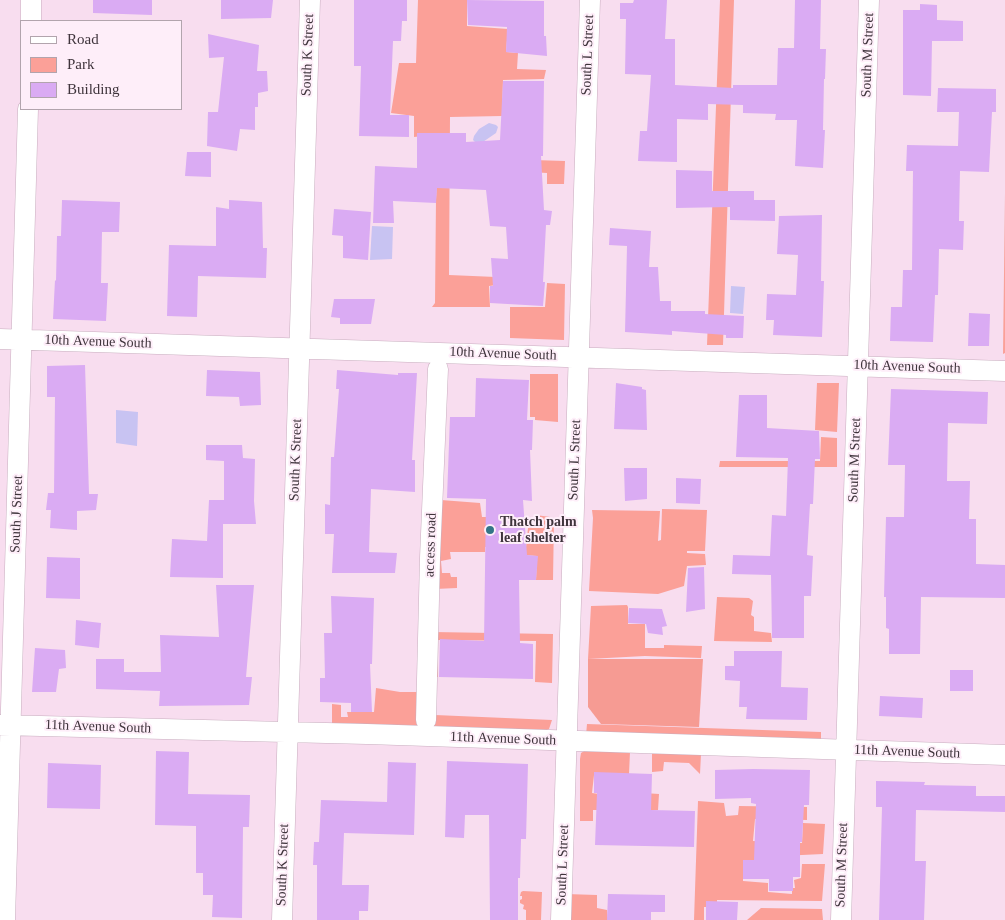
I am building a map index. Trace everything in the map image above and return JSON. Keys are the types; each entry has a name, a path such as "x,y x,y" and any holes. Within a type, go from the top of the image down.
{"street":[{"path":"31,0 31,20"},
{"name":"South K Street","path":"282,920 310,0"},
{"name":"South L Street","path":"561,920 590,0"},
{"name":"South M Street","path":"841,920 869,0"},
{"name":"South J Street","path":"5,920 5,725 22,340 28,110"},
{"name":"10th Avenue South","path":"0,339 1005,371"},
{"name":"access road","path":"426,720 430,558 438,369"},
{"name":"11th Avenue South","path":"5,725 1005,755"}],"green space":[{"path":"418,0 467,0 467,26 508,29 506,52 518,53 517,69 546,70 544,79 503,80 502,116 450,117 449,275 496,277 497,285 489,286 490,307 432,307 435,303 436,199 440,134 414,137 414,116 391,113 399,63 416,63"},
{"path":"720,0 734,0 723,345 707,345"},
{"path":"501,159 565,161 564,184 547,184 547,173 513,171"},
{"path":"1005,193 1005,353 1003,354"},
{"path":"547,283 565,284 564,340 510,338 510,307 545,307"},
{"path":"530,374 558,374 558,422 535,420 535,417 530,417"},
{"path":"817,383 839,383 837,432 815,430"},
{"path":"821,437 837,438 837,467 719,467 720,461 820,461"},
{"path":"441,500 480,503 482,517 499,517 526,547 528,528 535,527 536,515 554,519 553,580 536,580 537,556 495,553 495,547 485,547 485,552 450,552 451,559 441,561 442,573 450,573 451,577 457,577 457,588 435,589 433,632 553,634 552,683 535,682 536,641 438,640 438,677 435,677 435,715 552,720 549,729 545,731 332,723 332,704 341,705 341,717 348,717 347,712 374,712 376,688 400,692 419,692"},
{"path":"662,509 707,510 705,551 687,551 687,553 705,554 706,565 687,566 684,586 658,594 589,591 592,510 660,511 658,541 661,540"},
{"path":"717,597 749,598 753,601 751,615 754,617 754,631 771,633 772,642 714,641"},
{"path":"627,605 628,624 645,624 645,648 664,648 664,645 702,646 701,658 645,656 588,659 591,606"},
{"path":"587,724 821,732 821,740 586,735"},
{"path":"586,750 630,752 629,774 594,775 592,793 659,794 658,810 593,810 593,821 580,821 580,759 581,753"},
{"path":"652,751 701,754 700,774 689,763 664,762 663,771 652,772"},
{"path":"698,801 724,803 726,816 738,815 739,806 807,807 807,820 755,819 753,841 802,843 803,823 825,824 823,854 781,856 779,863 743,861 743,881 768,883 768,892 792,894 792,888 795,888 794,880 801,878 802,864 825,864 822,901 717,900 717,907 704,907 704,920 694,920"},
{"path":"521,892 542,892 541,920 526,920 526,910 523,909 524,905 520,903 522,899 522,896 520,896"},
{"path":"566,894 597,895 597,908 607,910 608,920 568,920"},
{"path":"761,908 822,909 823,920 747,920"}],"shaded area":[{"path":"489,123 498,127 496,133 480,144 475,142 473,140 474,136 479,129"},
{"path":"372,226 393,227 392,259 370,260"},
{"path":"731,286 745,287 743,314 730,313"},
{"path":"116,410 138,412 137,446 116,443"},
{"path":"588,659 703,659 699,727 601,724 588,707"}],"building":[{"path":"93,0 152,0 152,15 93,13"},
{"path":"221,0 273,0 271,18 221,19"},
{"path":"354,0 407,0 407,21 402,21 401,41 393,41 390,115 409,115 409,137 359,136 361,66 354,66"},
{"path":"467,0 544,1 544,36 546,36 547,56 506,52 507,27 468,25"},
{"path":"634,0 667,0 665,39 675,39 675,85 733,88 733,85 777,85 778,48 794,48 795,0 821,0 820,49 826,49 823,168 795,166 797,120 775,120 776,114 743,113 743,105 708,104 708,120 677,119 677,162 638,161 640,131 647,131 651,75 625,74 626,19 620,19 620,3 633,3"},
{"path":"920,4 937,5 937,20 963,21 963,41 932,41 931,96 903,95 903,10 920,10"},
{"path":"208,34 259,45 257,71 267,71 268,91 258,93 258,107 255,107 255,130 240,129 237,151 207,146 208,112 218,112 224,57 209,58"},
{"path":"503,81 544,81 543,156 541,156 544,210 552,211 550,225 546,225 543,306 490,303 490,286 493,286 491,258 508,259 506,227 490,226 486,190 437,188 436,203 393,201 394,223 373,223 375,166 417,168 417,133 466,133 466,142 500,140"},
{"path":"938,88 996,89 996,112 992,112 989,172 960,171 959,221 964,221 963,250 939,249 938,295 935,295 933,342 890,341 891,307 902,307 903,270 912,270 913,171 906,171 907,145 958,146 959,112 937,112"},
{"path":"187,152 211,152 211,177 185,176"},
{"path":"676,170 712,171 712,191 754,191 754,200 775,200 775,221 730,220 730,207 676,208"},
{"path":"62,200 120,202 119,232 102,232 101,283 108,283 106,321 53,319 57,236 61,236"},
{"path":"229,200 262,202 263,248 267,248 266,278 198,276 197,317 167,316 169,245 216,246 216,207 229,209"},
{"path":"334,209 371,212 368,260 343,258 343,236 332,235"},
{"path":"822,215 821,281 824,281 822,337 773,335 774,320 766,320 767,294 796,295 798,255 777,254 779,216"},
{"path":"610,228 651,231 649,267 658,267 660,301 671,301 671,311 705,311 705,314 744,316 743,338 726,338 726,335 672,331 672,335 625,332 627,246 609,245"},
{"path":"334,299 375,299 371,324 340,324 340,318 331,317"},
{"path":"969,313 990,314 989,346 968,346"},
{"path":"85,365 89,494 98,494 96,510 77,511 77,530 50,528 51,510 46,510 48,493 54,493 55,397 47,397 47,366"},
{"path":"207,370 260,372 261,405 240,406 239,397 206,396"},
{"path":"337,370 398,375 398,373 417,373 412,460 415,460 415,492 371,489 369,552 397,553 395,573 332,573 334,534 325,534 325,504 330,505 331,457 334,457 339,389 336,389"},
{"path":"476,378 529,380 527,420 533,420 532,450 530,450 532,501 523,500 527,555 538,556 536,580 519,580 520,643 533,644 533,679 439,677 440,639 484,641 486,499 447,498 450,417 475,417"},
{"path":"616,383 642,387 642,389 646,390 647,430 614,429"},
{"path":"891,389 988,392 987,424 948,423 947,481 970,481 969,519 976,519 976,564 1005,565 1005,598 921,597 920,654 889,654 889,629 886,628 886,597 884,597 886,517 904,517 905,465 888,465"},
{"path":"739,395 767,395 767,428 819,431 820,459 815,459 813,504 810,504 807,555 813,556 811,596 804,596 804,638 772,638 771,575 732,574 733,555 770,556 772,515 786,516 788,458 736,457"},
{"path":"206,445 242,445 243,458 255,459 254,501 256,524 223,524 223,578 170,577 172,539 207,541 209,500 224,500 224,461 206,460"},
{"path":"624,468 647,468 647,499 625,501"},
{"path":"676,478 701,479 700,504 676,503"},
{"path":"47,557 80,558 80,599 46,598"},
{"path":"704,567 705,609 686,612 688,568"},
{"path":"216,585 254,585 246,677 252,677 249,705 159,706 160,691 96,689 96,659 124,659 124,672 161,672 160,635 219,637"},
{"path":"331,596 374,598 372,664 370,664 372,712 351,712 351,703 320,702 320,678 325,678 324,633 332,633"},
{"path":"629,608 662,609 667,626 662,627 663,635 648,633 646,624 628,623"},
{"path":"76,620 101,623 99,648 75,645"},
{"path":"35,648 65,650 66,668 59,669 56,692 32,692"},
{"path":"734,651 782,651 781,687 808,688 807,720 746,719 747,707 739,707 740,681 725,680 725,666 734,666"},
{"path":"950,670 973,670 973,691 950,691"},
{"path":"880,696 923,698 922,718 879,716"},
{"path":"156,751 189,752 188,794 250,795 249,827 243,827 242,918 212,917 213,895 203,895 203,873 196,873 196,826 155,825"},
{"path":"447,761 528,764 526,839 521,839 520,878 518,878 518,920 490,920 489,815 465,815 464,838 445,837"},
{"path":"388,762 416,763 414,835 344,833 342,885 369,885 368,911 359,911 359,920 317,920 317,865 313,865 314,842 319,842 321,800 387,802"},
{"path":"48,763 101,765 100,809 47,808"},
{"path":"715,770 810,770 809,805 804,805 802,842 800,842 800,877 793,877 793,891 769,891 769,879 743,879 743,860 754,860 756,804 751,803 751,798 715,799"},
{"path":"594,772 652,774 651,810 695,811 694,847 595,845 597,793 594,793"},
{"path":"876,781 925,782 924,785 976,786 976,796 1005,796 1005,812 916,810 915,861 926,861 924,920 879,920 882,807 876,807"},
{"path":"608,894 665,895 665,912 651,912 651,920 607,920"},
{"path":"706,901 738,902 737,920 706,920"}],"place":[{"name":"Thatch palm leaf shelter","path":"490,530"}]}
